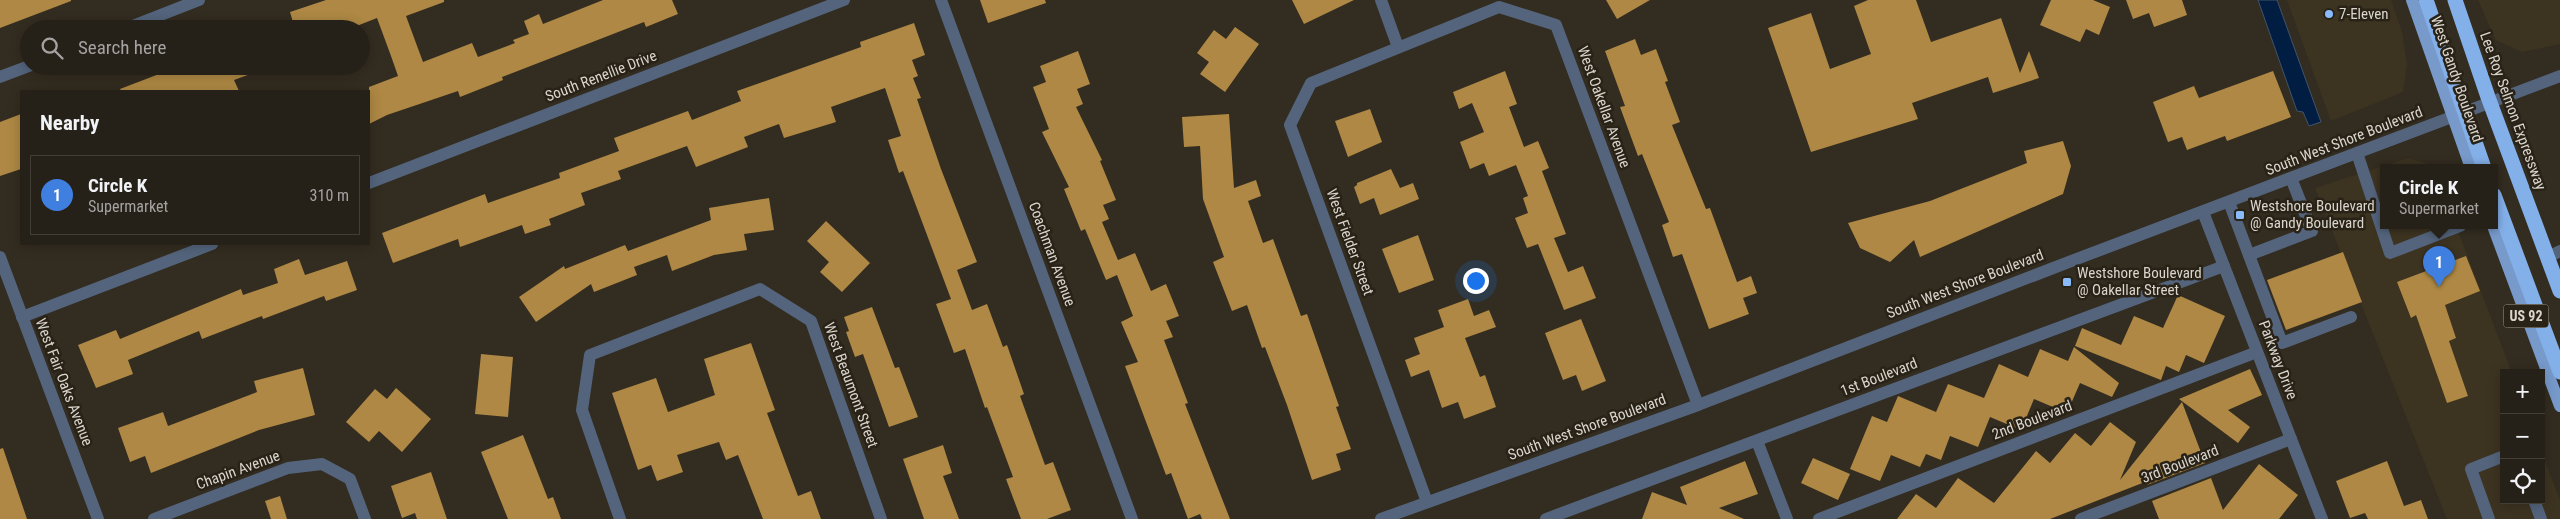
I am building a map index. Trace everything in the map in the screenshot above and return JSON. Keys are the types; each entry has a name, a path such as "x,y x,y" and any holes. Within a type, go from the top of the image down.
{"highway":[{"path":"2426,0 2483,164"},
{"name":"Lee Roy Selmon Expressway","path":"2455,0 2488,97 2560,291"},
{"path":"2498,206 2560,372"}],"main road":[{"name":"West Gandy Boulevard","path":"2412,0 2470,164"},
{"name":"West Gandy Boulevard","path":"2460,0 2494,101 2556,253 2560,278"},
{"name":"US 92","path":"2494,229 2560,406"}],"street":[{"path":"148,20 199,0"},
{"name":"South Renellie Drive","path":"370,183 844,0"},
{"name":"Coachman Avenue","path":"941,0 1132,519"},
{"path":"1381,0 1398,47"},
{"name":"West Oakellar Avenue","path":"1398,47 1499,7 1556,25 1698,405"},
{"name":"West Fielder Street","path":"1398,47 1311,83 1290,126 1427,502"},
{"path":"0,77 20,69"},
{"name":"South West Shore Boulevard","path":"1381,519 1698,405 2078,258 2560,76"},
{"path":"2357,153 2380,222"},
{"path":"2249,256 2312,231 2291,178"},
{"path":"2229,202 2282,343 2351,317"},
{"name":"Parkway Drive","path":"2203,212 2322,519"},
{"path":"2382,229 2390,252 2452,229"},
{"path":"22,317 209,245"},
{"name":"West Fair Oaks Avenue","path":"0,257 98,519"},
{"name":"1st Boulevard","path":"1546,519 2224,266"},
{"name":"West Beaumont Street","path":"620,519 582,410 590,355 760,289 811,321 881,519"},
{"name":"2nd Boulevard","path":"1819,519 2257,352"},
{"name":"3rd Boulevard","path":"2081,519 2291,439"},
{"path":"1757,441 1787,519"},
{"path":"2489,519 2471,469 2500,458"},
{"name":"Chapin Avenue","path":"154,519 288,468 322,464 350,479 364,519"},
{"path":"2535,504 2541,519"}],"shaded area":[{"path":"2287,0 2391,0 2402,32 2407,65 2403,92 2331,121"},
{"path":"2478,0 2560,0 2560,44 2522,52 2496,40"},
{"path":"2408,158 2428,164 2389,164"},
{"path":"2380,167 2380,229 2457,229 2510,369 2500,369 2500,504 2545,504 2545,461 2560,500 2560,519 2447,519 2315,188"}],"water":[{"path":"2258,0 2277,0 2321,122 2309,126 2303,112 2297,111"}],"building":[{"path":"0,0 71,0 71,1 0,28"},
{"path":"326,0 444,0 444,2 406,16 423,62 472,43 478,57 515,43 513,40 529,34 524,21 539,14 543,24 603,0 672,0 678,14 646,27 644,22 502,77 503,80 460,97 458,91 387,115 370,124 369,87 398,76 377,18 370,21 292,20 290,12"},
{"path":"980,0 1045,0 1046,3 988,23"},
{"path":"1292,0 1354,0 1304,24"},
{"path":"1606,0 1650,0 1617,19"},
{"path":"1868,0 1916,0 1931,42 2001,18 2020,73 2029,51 2039,78 1993,93 1988,77 1912,103 1918,119 1811,152 1768,28 1811,13 1830,69 1871,54 1854,6"},
{"path":"2051,0 2093,0 2110,7 2099,35 2086,29 2080,42 2040,25"},
{"path":"2126,0 2182,0 2187,15 2154,27 2149,13 2133,19"},
{"path":"914,23 925,55 912,60 918,76 913,78 921,98 917,99 941,169 977,262 957,270 972,310 987,304 1003,347 1007,345 1024,394 1020,396 1045,465 1053,462 1071,510 1047,519 1021,519 1006,479 1013,477 987,407 985,408 965,349 954,353 936,304 951,299 903,171 899,173 888,140 901,136 885,88 831,107 836,122 784,138 779,124 744,137 748,147 696,167 687,146 618,171 621,179 581,193 585,205 549,219 551,225 525,234 522,225 460,247 458,239 393,263 382,233 485,194 488,203 560,178 559,173 619,151 614,138 688,111 692,120 741,101 737,91 861,47 860,42"},
{"path":"1235,27 1259,44 1225,92 1200,74 1209,62 1197,53 1214,30 1226,39"},
{"path":"1635,39 1641,55 1656,49 1668,81 1665,82 1680,122 1672,125 1706,209 1710,208 1737,282 1751,276 1757,293 1743,298 1749,314 1709,329 1682,254 1673,257 1662,225 1669,222 1642,154 1638,156 1620,107 1625,106 1605,51"},
{"path":"1078,51 1090,84 1077,89 1083,104 1076,107 1102,160 1100,161 1116,200 1103,205 1109,219 1102,222 1118,260 1135,253 1151,291 1166,284 1179,316 1166,321 1173,337 1164,340 1188,403 1185,404 1230,519 1202,519 1200,514 1188,519 1171,473 1166,475 1125,366 1138,362 1121,322 1133,316 1117,275 1106,280 1085,229 1081,231 1064,189 1069,187 1042,132 1049,129 1033,87 1046,82 1040,66"},
{"path":"1505,71 1517,104 1509,107 1524,147 1538,141 1549,168 1542,171 1566,234 1554,238 1568,272 1583,266 1596,298 1564,310 1538,244 1527,248 1515,218 1528,213 1523,198 1528,196 1516,165 1489,176 1484,163 1470,169 1460,142 1484,132 1472,103 1459,109 1453,92"},
{"path":"2273,71 2291,117 2227,141 2225,136 2187,150 2182,137 2168,142 2153,102 2194,86 2199,98"},
{"path":"157,75 248,75 234,80 239,90 120,89"},
{"path":"1370,109 1382,142 1348,157 1335,121"},
{"path":"20,114 20,169 0,176 0,122"},
{"path":"1229,114 1234,188 1256,180 1261,196 1248,201 1263,243 1273,239 1301,316 1307,314 1339,406 1336,407 1351,449 1336,454 1341,470 1312,480 1287,405 1265,347 1262,348 1247,305 1232,311 1213,262 1224,257 1203,199 1200,146 1184,147 1182,117"},
{"path":"2063,141 2071,166 2063,194 1920,257 1914,240 1890,262 1860,248 1848,223 1930,201 2027,163 2024,151"},
{"path":"1391,169 1400,188 1413,183 1419,199 1380,215 1374,198 1360,204 1354,187 1357,183"},
{"path":"769,198 774,230 744,234 747,250 714,255 672,271 667,255 634,267 637,275 594,292 591,284 536,322 519,297 564,266 565,269 625,245 628,251 711,220 709,208"},
{"path":"826,221 870,263 842,292 820,272 829,262 807,241"},
{"path":"1418,235 1434,280 1399,293 1382,249"},
{"path":"2343,252 2362,302 2286,330 2267,280"},
{"path":"2466,256 2480,291 2445,305 2456,338 2449,341 2468,396 2447,403 2416,315 2411,318 2397,282"},
{"path":"299,259 305,275 347,261 357,290 326,301 324,296 263,319 262,316 202,339 199,331 128,360 133,374 96,388 78,345 116,330 120,339 241,289 243,295 278,283 274,269"},
{"path":"2178,295 2225,316 2204,363 2186,355 2179,372 2166,366 2161,380 2075,346 2082,328 2121,345 2134,316 2163,328"},
{"path":"1468,299 1474,316 1489,310 1496,327 1465,338 1480,377 1485,375 1496,407 1464,419 1458,402 1442,408 1429,370 1411,377 1405,360 1420,354 1414,338 1444,327 1438,310"},
{"path":"872,307 895,368 899,367 918,417 889,427 863,354 855,357 846,332 849,331 844,317"},
{"path":"1581,319 1606,381 1582,391 1576,375 1563,380 1545,333"},
{"path":"751,343 775,410 767,413 798,496 811,491 821,519 763,519 738,455 726,460 719,442 677,455 683,472 657,481 651,465 638,470 612,393 656,378 668,412 715,395 704,359"},
{"path":"2074,347 2119,383 2112,397 2080,383 2067,413 2034,399 2021,430 1990,417 1978,447 1950,436 1941,460 1926,454 1920,467 1891,455 1880,481 1850,469 1872,416 1887,422 1898,396 1936,412 1948,384 1984,398 1999,364 2028,377 2040,349 2068,361"},
{"path":"481,354 513,357 508,417 475,414"},
{"path":"303,368 315,415 259,430 151,473 145,456 130,462 118,428 163,412 168,426 257,392 254,381"},
{"path":"2250,369 2262,395 2228,410 2250,427 2238,443 2179,399"},
{"path":"396,388 431,419 402,452 379,431 369,442 346,422 375,389 387,399"},
{"path":"2182,402 2205,463 2147,485 2145,482 2050,519 1897,519 1916,494 1936,508 1958,478 1994,503 2036,451 2050,463 2075,433 2091,446 2110,422 2136,442 2120,480"},
{"path":"523,435 548,499 553,497 561,519 508,519 481,452"},
{"path":"943,445 952,473 943,476 959,519 924,519 903,459"},
{"path":"3,448 27,519 0,519 0,449"},
{"path":"1813,458 1850,474 1838,500 1801,483"},
{"path":"1745,461 1758,494 1719,508 1744,519 1642,519 1652,492 1687,505 1680,487"},
{"path":"2387,461 2404,506 2421,500 2428,519 2368,519 2365,513 2350,518 2336,481"},
{"path":"2259,464 2298,495 2279,519 2159,519 2152,501 2211,478 2223,510"},
{"path":"431,472 447,519 417,519 415,513 402,518 391,486"},
{"path":"280,496 287,519 271,519 265,501"}],"place":[{"name":"7-Eleven","path":"2329,14"},
{"name":"Westshore Boulevard @ Gandy Boulevard","path":"2240,215"},
{"name":"Westshore Boulevard @ Oakellar Street","path":"2067,282"},
{"name":"Circle K","path":"2439,287"}]}
